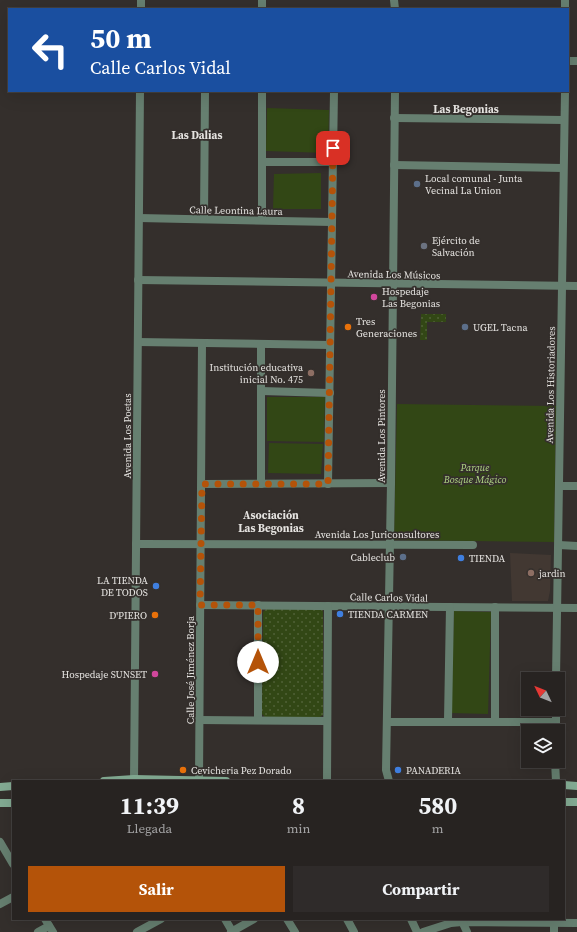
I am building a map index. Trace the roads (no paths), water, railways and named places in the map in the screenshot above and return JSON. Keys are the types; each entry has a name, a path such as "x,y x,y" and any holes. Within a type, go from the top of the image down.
{"main road":[{"path":"0,787 12,786"},
{"path":"565,786 577,786"},
{"path":"565,802 577,802"},
{"path":"0,804 12,803"}],"street":[{"name":"Avenida Los Poetas","path":"134,780 140,92"},
{"path":"204,92 204,219"},
{"path":"262,92 262,220"},
{"path":"328,484 334,92"},
{"name":"Avenida Los Pintores","path":"389,780 386,770 391,484 395,92"},
{"name":"Avenida Los Historiadores","path":"556,672 565,92"},
{"path":"394,118 564,120"},
{"path":"262,162 333,162"},
{"path":"394,165 563,168"},
{"name":"Calle Leontina Laura","path":"139,218 332,222"},
{"name":"Avenida Los Músicos","path":"138,280 577,286"},
{"path":"138,342 330,345"},
{"name":"Calle José Jiménez Borja","path":"199,780 202,343"},
{"path":"261,344 261,484"},
{"path":"261,391 330,392"},
{"path":"202,484 391,484"},
{"path":"559,486 577,486"},
{"name":"Avenida Los Juriconsultores","path":"136,544 473,545"},
{"path":"559,545 577,546"},
{"name":"Calle Carlos Vidal","path":"200,605 577,608"},
{"path":"258,605 258,719"},
{"path":"327,780 326,721 328,606"},
{"path":"448,720 450,607"},
{"path":"494,720 495,607"},
{"path":"387,722 448,720 556,722 556,716"},
{"path":"199,720 258,719 326,721"},
{"path":"556,768 556,780"},
{"path":"0,842 2,852 12,863"},
{"path":"0,904 12,898"},
{"path":"137,932 159,920"},
{"path":"226,920 232,932 252,920"},
{"path":"288,920 295,932"},
{"path":"348,920 354,932"},
{"path":"412,920 418,932"},
{"path":"462,920 467,932"},
{"path":"423,932 462,920 554,921 577,923"},
{"path":"554,921 554,932"},
{"path":"38,932 49,926"}],"place":[{"name":"Local comunal - Junta Vecinal La Union","path":"417,184"},
{"name":"Ejército de Salvación","path":"424,246"},
{"name":"Hospedaje Las Begonias","path":"374,297"},
{"name":"Tres Generaciones","path":"348,327"},
{"name":"UGEL Tacna","path":"465,327"},
{"name":"Institución educativa inicial No. 475","path":"311,373"},
{"name":"Cableclub","path":"403,557"},
{"name":"TIENDA","path":"461,558"},
{"name":"jardin","path":"531,573"},
{"name":"LA TIENDA DE TODOS","path":"156,586"},
{"name":"TIENDA CARMEN","path":"340,614"},
{"name":"D'PIERO","path":"155,615"},
{"name":"Hospedaje SUNSET","path":"155,674"},
{"name":"Cevicheria Pez Dorado","path":"183,770"},
{"name":"PANADERIA","path":"398,770"}],"district":[{"name":"Las Begonias","path":"466,109"},
{"name":"Las Dalias","path":"197,135"},
{"name":"Asociación Las Begonias","path":"271,521"}],"park label":[{"name":"Parque Bosque Mágico","path":"475,472"}]}
